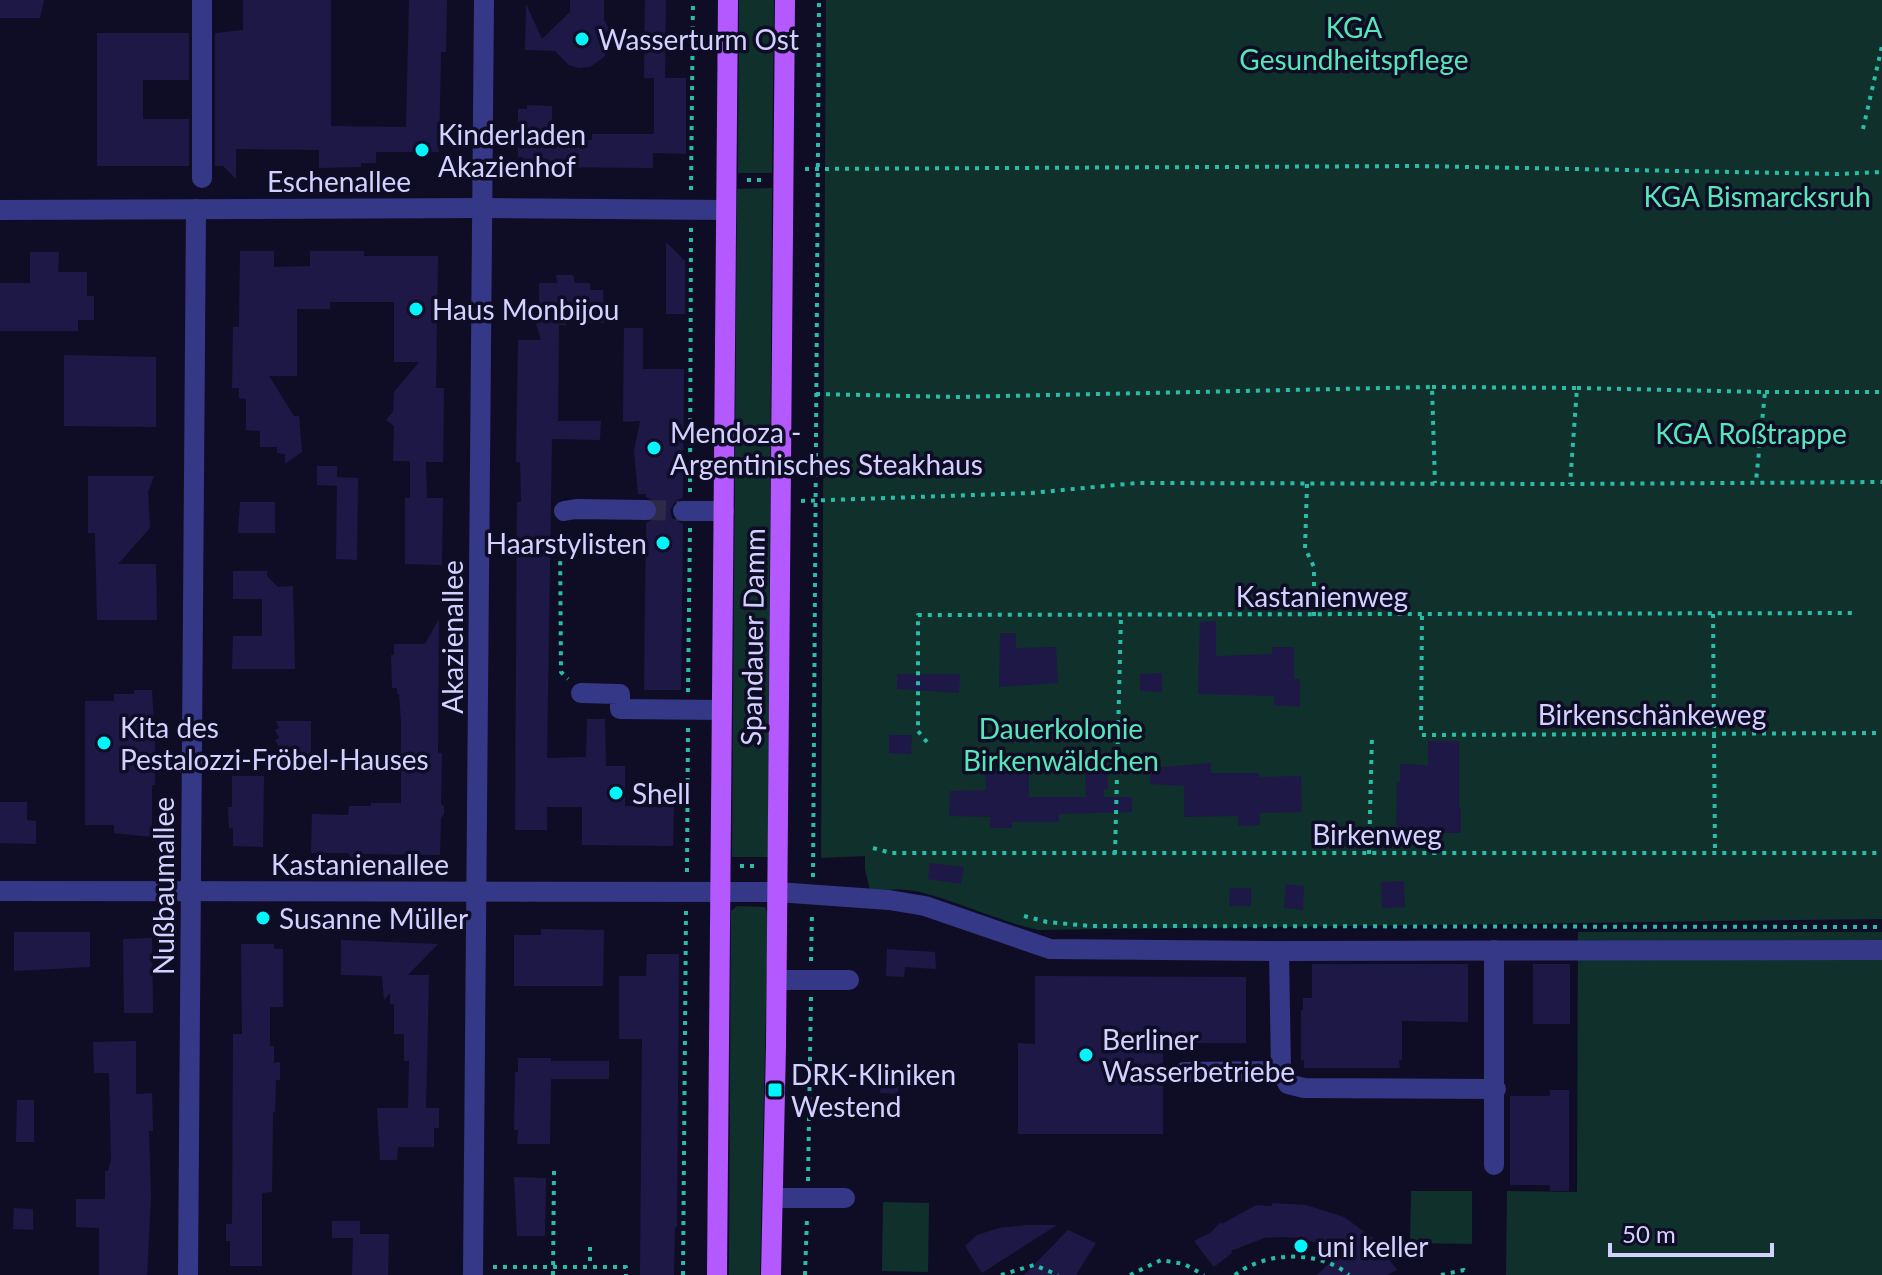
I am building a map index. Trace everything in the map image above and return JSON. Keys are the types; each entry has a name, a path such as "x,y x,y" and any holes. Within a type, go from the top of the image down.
{"main road":[{"name":"Spandauer Damm","path":"717,1275 728,0"},
{"name":"Spandauer Damm","path":"771,1275 781,502 778,174 785,0"}],"street":[{"path":"202,0 202,178"},
{"name":"Akazienallee","path":"482,1271 477,892 484,0"},
{"name":"Nußbaumallee","path":"188,1275 196,209"},
{"name":"Eschenallee","path":"0,210 726,210"},
{"path":"566,520 576,509 646,510"},
{"path":"686,511 724,511"},
{"path":"581,693 620,694 620,709 722,710"},
{"name":"Kastanienallee","path":"0,891 777,892 889,900 925,906 1050,949 1882,950"},
{"path":"1494,950 1494,1165"},
{"path":"1279,951 1281,1071 1288,1084 1304,1088 1496,1089"},
{"path":"777,980 849,980"},
{"path":"1184,1072 1281,1071"},
{"path":"773,1198 845,1198"}],"path":[{"path":"692,194 693,0"},
{"path":"805,1275 813,896 819,0"},
{"path":"1863,129 1882,46"},
{"path":"740,180 818,169 1418,166 1837,174 1882,172"},
{"path":"687,877 686,511 691,226"},
{"path":"816,394 956,397 1432,387 1882,392"},
{"path":"1432,387 1435,483"},
{"path":"1570,484 1577,388"},
{"path":"1756,481 1765,392"},
{"path":"781,502 1031,493 1137,483 1882,482"},
{"path":"1307,484 1305,548 1314,567 1314,616"},
{"path":"566,520 560,534 561,672 581,693"},
{"name":"Kastanienweg","path":"927,742 918,731 918,615 1856,613"},
{"path":"1713,614 1715,853"},
{"path":"1115,854 1121,616"},
{"name":"Birkenschänkeweg","path":"1422,616 1421,735 1882,733"},
{"path":"1369,854 1372,735"},
{"name":"Birkenweg","path":"873,848 891,853 1882,853"},
{"path":"731,866 766,866"},
{"path":"683,1275 686,908"},
{"path":"1017,914 1047,922 1090,926 1882,927"},
{"path":"553,1275 554,1171"},
{"path":"590,1247 590,1267"},
{"path":"1235,1275 1249,1264 1278,1258 1310,1257 1339,1266 1349,1275"},
{"path":"1130,1275 1161,1260 1184,1264 1204,1275"},
{"path":"1001,1275 1034,1265 1058,1275"},
{"path":"482,1271 553,1266 626,1267 626,1275"},
{"path":"1441,1275 1464,1270 1468,1275"}],"green space":[{"path":"739,0 774,0 772,173 738,173"},
{"path":"826,0 1882,0 1882,919 1038,930 920,892 870,890 865,856 821,858"},
{"path":"772,188 768,857 732,857 737,189"},
{"path":"737,906 765,907 768,914 760,1275 729,1275 731,911"},
{"path":"1578,932 1882,932 1882,1275 1506,1275 1507,1191 1577,1192"},
{"path":"1411,1191 1472,1191 1472,1244 1410,1243"},
{"path":"883,1202 929,1203 928,1272 882,1271"}],"building":[{"path":"0,0 44,0 40,18 0,18"},
{"path":"243,0 331,0 331,126 406,127 409,0 447,0 446,52 441,52 439,152 376,152 376,163 361,163 361,167 319,168 319,150 236,149 236,179 223,166 215,166 215,33 243,30"},
{"name":"Wasserturm Ost","path":"570,0 604,0 604,20 611,42 604,57 590,67 569,65 555,51 525,50 526,4 542,39 570,12"},
{"path":"645,0 666,0 665,78 644,78"},
{"path":"97,33 189,33 189,80 143,80 143,119 189,119 189,166 97,166"},
{"path":"654,78 686,78 686,154 653,153 653,168 528,167 528,163 523,163 523,157 518,157 518,109 527,109 527,105 552,106 552,139 592,140 592,134 654,134"},
{"path":"666,242 685,261 685,314 666,314"},
{"path":"240,251 274,251 274,267 310,266 310,251 364,251 364,256 438,256 436,388 444,388 443,462 426,462 427,498 443,498 442,565 405,564 405,498 410,498 410,461 393,461 394,426 386,420 393,412 394,392 419,362 394,362 394,302 330,302 330,309 297,309 297,376 269,376 294,416 299,416 302,452 285,464 285,454 277,453 277,447 260,447 260,431 246,430 246,399 239,398 239,388 232,388 233,327 239,327"},
{"path":"30,252 59,252 58,272 87,272 87,296 94,296 94,320 78,320 78,331 0,331 0,283 30,283"},
{"path":"556,275 573,275 575,283 590,283 590,290 603,290 604,323 566,322 566,325 559,325 558,421 601,421 600,440 552,439 547,758 586,757 587,719 605,719 606,766 625,766 625,806 674,807 673,846 582,845 582,807 547,807 547,830 515,830 517,502 521,502 520,462 516,462 518,340 541,340 535,320 539,314 539,283 557,283"},
{"path":"624,328 643,328 643,369 684,369 683,498 676,500 670,510 672,518 683,524 681,690 644,690 646,523 657,517 659,509 657,503 646,494 638,494 634,451 640,421 623,422"},
{"path":"64,355 156,357 156,427 64,426"},
{"path":"317,466 337,466 337,477 358,478 357,560 336,559 337,486 317,485"},
{"path":"88,476 154,476 148,492 150,528 118,564 156,564 157,620 97,620 95,533 88,533"},
{"path":"240,502 275,502 275,533 238,533"},
{"path":"233,571 267,571 267,576 278,587 293,586 295,669 232,669 233,636 262,636 262,599 233,599"},
{"path":"439,619 438,753 442,753 441,804 444,807 440,855 362,854 354,862 348,853 311,853 312,814 348,815 349,806 401,803 401,721 399,694 397,688 392,688 391,655 394,655 394,644 425,644"},
{"path":"1216,621 1216,656 1272,654 1272,647 1294,647 1294,679 1300,679 1300,707 1274,705 1274,696 1198,694 1200,622"},
{"path":"1000,633 1016,633 1016,648 1056,647 1058,683 999,687"},
{"path":"1162,673 1162,692 1140,691 1140,674"},
{"path":"897,674 960,674 959,693 897,689"},
{"path":"134,690 152,690 155,785 152,785 152,837 114,833 114,825 85,825 85,701 114,701 114,694 134,694"},
{"path":"276,721 311,721 311,753 285,767 275,751 280,748 275,740 279,738 275,730 279,728"},
{"path":"889,735 912,735 911,754 889,753"},
{"path":"1428,741 1459,741 1461,833 1396,833 1400,764 1428,765"},
{"path":"1211,763 1211,773 1301,776 1302,812 1260,813 1260,825 1238,826 1238,816 1184,817 1184,786 1150,784 1150,768"},
{"path":"1029,768 1029,797 1086,797 1085,773 1107,773 1108,789 1104,789 1104,797 1132,797 1132,812 1059,814 1059,822 1012,822 1012,828 990,828 990,817 949,816 950,791 986,790 985,770"},
{"path":"232,776 264,776 263,847 233,846 228,807 232,807"},
{"path":"0,802 27,802 27,820 36,821 36,844 0,843"},
{"path":"930,863 964,867 961,884 928,879"},
{"path":"1404,881 1405,907 1382,908 1381,882"},
{"path":"1286,884 1304,886 1303,910 1284,908"},
{"path":"1230,888 1251,888 1251,906 1229,906"},
{"path":"541,929 604,930 603,986 514,986 514,935 541,935"},
{"path":"14,932 90,932 90,967 14,971"},
{"path":"152,938 153,1013 124,1013 123,939"},
{"path":"341,940 438,944 408,975 429,975 426,1108 439,1108 439,1128 434,1128 434,1147 398,1147 397,1160 380,1160 377,1108 408,1108 409,1061 404,1061 404,1034 394,1034 394,1004 390,1004 390,993 384,1000 382,976 341,975"},
{"path":"241,944 274,944 274,949 283,949 283,1007 270,1007 270,1046 274,1046 274,1063 280,1062 280,1080 276,1080 273,1112 272,1192 262,1193 262,1266 230,1266 230,1241 226,1241 226,1224 232,1224 233,1034 242,1034"},
{"path":"887,949 935,952 936,969 905,967 904,977 886,976"},
{"path":"647,954 679,954 674,1275 640,1275 642,1039 619,1039 619,976 646,976"},
{"path":"1312,964 1468,964 1468,1022 1402,1021 1400,1068 1304,1068 1304,1060 1301,1060 1301,1010 1303,998 1312,998"},
{"path":"1533,964 1570,964 1570,1024 1533,1024"},
{"name":"Berliner Wasserbetriebe","path":"1035,976 1246,977 1246,1043 1163,1043 1163,1134 1018,1134 1018,1043 1035,1044"},
{"path":"136,1041 136,1094 152,1093 147,1275 99,1275 99,1228 76,1227 76,1199 105,1199 105,1171 108,1171 111,1159 109,1073 94,1073 93,1042"},
{"path":"518,1058 609,1061 609,1079 551,1079 550,1144 517,1144 518,1130 514,1130"},
{"path":"881,1071 899,1072 898,1094 880,1093"},
{"path":"1550,1090 1569,1090 1569,1191 1550,1191 1550,1185 1510,1185 1510,1096 1550,1096"},
{"path":"17,1100 34,1100 34,1142 16,1142"},
{"path":"514,1177 546,1178 545,1236 517,1236"},
{"path":"1272,1203 1306,1205 1344,1217 1373,1238 1397,1270 1387,1275 1317,1275 1344,1249 1281,1237 1264,1238 1231,1251 1214,1267 1194,1241 1210,1233 1221,1222 1256,1205 1272,1206"},
{"path":"14,1208 33,1209 33,1230 13,1229"},
{"path":"332,1221 360,1221 360,1234 389,1234 388,1275 352,1275 353,1238 332,1238"},
{"path":"1057,1225 982,1273 965,1246 977,1235 999,1228"},
{"path":"1068,1230 1096,1243 1076,1275 1024,1275"}],"tunnel":[{"path":"646,510 683,511"}],"place":[{"name":"Wasserturm Ost","path":"582,39"},
{"name":"Kinderladen Akazienhof","path":"422,150"},
{"name":"Haus Monbijou","path":"416,309"},
{"name":"Mendoza - Argentinisches Steakhaus","path":"654,448"},
{"name":"Haarstylisten","path":"663,543"},
{"name":"Kita des Pestalozzi-Fröbel-Hauses","path":"104,743"},
{"name":"Shell","path":"616,793"},
{"name":"Susanne Müller","path":"263,918"},
{"name":"Berliner Wasserbetriebe","path":"1086,1055"},
{"name":"DRK-Kliniken Westend","path":"775,1090"},
{"name":"uni keller","path":"1301,1246"}],"park label":[{"name":"KGA Gesundheitspflege","path":"1354,43"},
{"name":"KGA Bismarcksruh","path":"1757,196"},
{"name":"KGA Roßtrappe","path":"1751,433"},
{"name":"Dauerkolonie Birkenwäldchen","path":"1061,744"}]}
